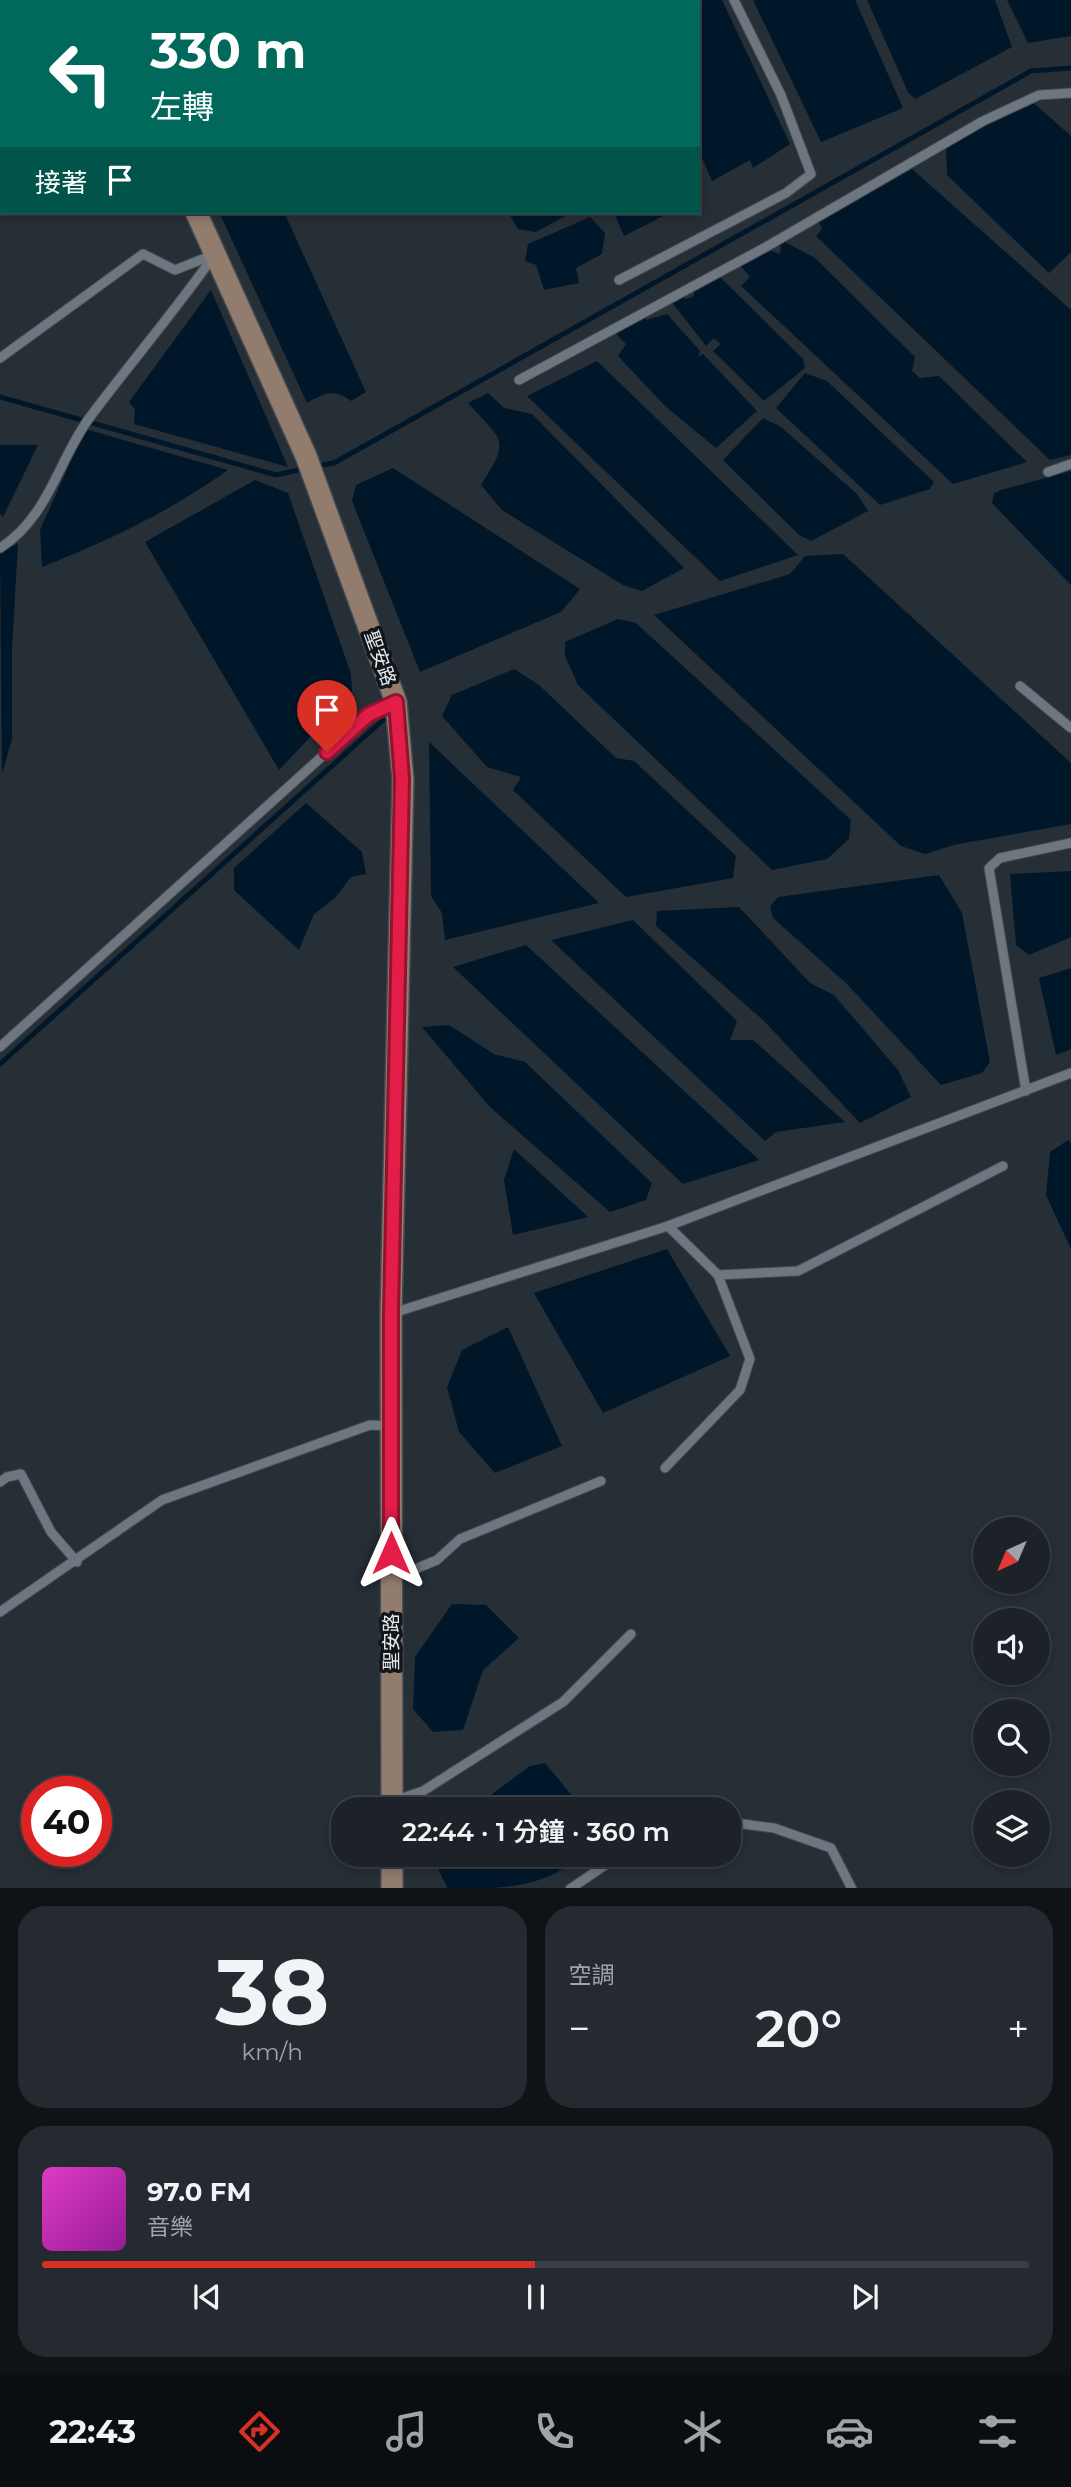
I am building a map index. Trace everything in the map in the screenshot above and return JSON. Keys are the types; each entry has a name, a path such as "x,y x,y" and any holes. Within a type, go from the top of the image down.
{"street":[{"name":"聖安路","path":"197,214 306,456 396,702 402,779 391,1313 392,1797"},
{"path":"392,1867 392,1888"}],"lane":[{"path":"619,280 786,193 811,174 781,95 734,0"},
{"path":"519,380 764,248 983,121 1039,95 1071,93"},
{"path":"0,358 143,254 175,270 215,254"},
{"path":"0,548 36,516 88,419 182,302 215,254"},
{"path":"1048,472 1071,464"},
{"path":"1020,686 1071,728"},
{"path":"0,1046 368,715 396,702"},
{"path":"1026,1091 989,868 1000,858 1071,843"},
{"path":"391,1313 668,1226 1071,1073"},
{"path":"718,1275 798,1271 1003,1166"},
{"path":"665,1468 740,1390 750,1359 718,1275 668,1226"},
{"path":"0,1612 77,1562 162,1500 370,1425 391,1426"},
{"path":"0,1482 7,1476 21,1474 51,1532 77,1562"},
{"path":"391,1579 438,1560 460,1539 601,1481"},
{"path":"411,1797 563,1702 631,1634"},
{"path":"741,1824 774,1828 831,1848 852,1888"},
{"path":"570,1888 602,1867"}],"water":[{"path":"700,0 722,0 790,144 753,168 750,160 712,181 700,154"},
{"path":"753,0 855,0 903,108 821,142"},
{"path":"867,0 995,0 1012,47 915,99 908,92"},
{"path":"1007,0 1071,0 1071,36 1028,43"},
{"path":"1028,98 1071,136 1071,252 1049,273 947,175 946,146"},
{"path":"912,169 1071,310 1071,455 1050,460 816,236 822,229 819,222"},
{"path":"220,214 285,214 366,392 351,401 339,394 329,393 307,403"},
{"path":"509,214 569,214 536,232 518,229"},
{"path":"615,214 667,214 624,236"},
{"path":"590,217 605,233 602,254 576,268 579,283 544,290 536,265 525,261 528,244"},
{"path":"781,240 815,258 915,357 912,371 920,378 939,376 1027,462 953,484 741,286 750,277 740,265 769,250 780,254"},
{"path":"718,275 803,359 805,368 764,401 713,351 721,344 714,338 706,346 671,301 681,296 686,299 694,296 694,288"},
{"path":"211,290 288,467 134,424 135,410 129,402"},
{"path":"667,314 700,351 698,357 703,354 757,411 716,448 665,406 618,356 626,344 614,332 644,317 647,320"},
{"path":"597,361 798,555 720,581 527,396"},
{"path":"805,373 827,381 934,482 930,489 880,505 776,408"},
{"path":"488,393 504,408 532,414 684,568 642,591 623,585 502,510 481,485 497,458 499,441 468,403"},
{"path":"763,418 781,427 857,494 868,511 811,541 799,535 723,460"},
{"path":"85,429 228,470 138,524 42,567 40,530"},
{"path":"0,445 38,445 3,517 0,514"},
{"path":"393,468 580,589 561,612 420,672 352,501 356,485"},
{"path":"1071,471 1071,585 992,503 994,493 1001,490"},
{"path":"255,480 288,493 351,674 352,693 279,770 145,542"},
{"path":"18,543 12,649 12,739 2,774 0,553"},
{"path":"843,554 1071,763 1071,824 958,844 925,854 901,846 654,615 790,574 805,556"},
{"path":"618,619 636,623 851,820 849,839 827,859 772,870 578,685 565,656 565,642"},
{"path":"514,669 539,685 616,758 634,761 736,856 733,878 626,897 513,790 521,777 487,767 442,716 452,695"},
{"path":"429,742 599,903 445,940 442,913 431,896"},
{"path":"306,803 362,852 366,874 351,877 335,898 314,914 299,950 234,890 234,868"},
{"path":"1071,871 1071,937 1029,955 1016,945 1010,874"},
{"path":"939,875 962,913 990,1062 982,1073 941,1085 846,983 773,918 770,906 778,897"},
{"path":"739,907 810,983 834,995 898,1070 911,1097 860,1123 764,1021 656,926 657,911"},
{"path":"633,920 737,1021 730,1040 753,1040 845,1122 776,1132 765,1141 551,940"},
{"path":"526,945 759,1160 683,1184 453,967"},
{"path":"1071,968 1071,1049 1056,1055 1039,978"},
{"path":"449,1025 494,1054 525,1062 652,1183 646,1200 610,1212 489,1106 422,1027"},
{"path":"1068,1140 1071,1143 1071,1249 1046,1195 1050,1152"},
{"path":"514,1149 588,1217 513,1235 504,1180"},
{"path":"667,1249 730,1356 603,1413 534,1293"},
{"path":"508,1327 562,1446 495,1473 459,1432 447,1387 462,1350"},
{"path":"452,1604 486,1605 519,1638 483,1670 463,1730 433,1732 413,1709 415,1657"},
{"path":"545,1763 573,1797 488,1797 530,1766"},
{"path":"437,1867 565,1867 536,1881 483,1888 448,1888"}],"waterway":[{"path":"316,466 334,463 1031,71 1071,68"},
{"path":"0,397 276,475 307,468"},
{"path":"0,1064 383,720"}],"route":[{"path":"327,752 368,715 396,702 402,779 391,1313 391,1553"}]}
